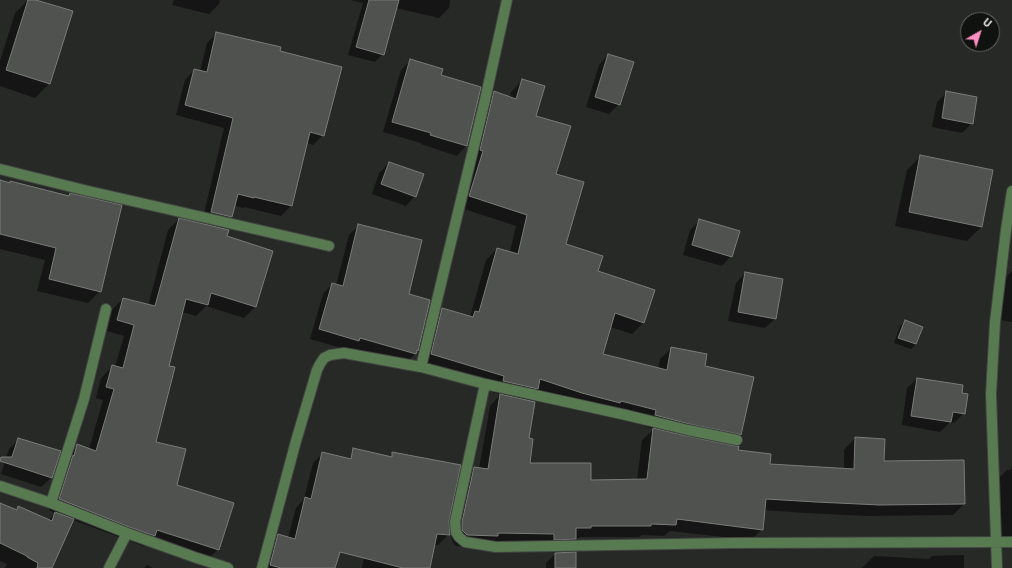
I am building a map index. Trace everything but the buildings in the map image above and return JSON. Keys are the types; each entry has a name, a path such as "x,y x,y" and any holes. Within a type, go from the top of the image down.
{"street":[{"path":"421,367 485,100 507,0"},
{"path":"0,169 84,190 329,246"},
{"path":"997,568 991,394 995,322 1012,191"},
{"path":"51,503 84,399 106,309"},
{"path":"262,568 296,441 317,370 324,358 330,356 344,353 421,367 485,384 737,440"},
{"path":"485,384 455,522 456,532 465,542 496,547 733,543 1012,542"},
{"path":"0,486 51,503 194,558 228,568"},
{"path":"109,568 127,533"}]}
